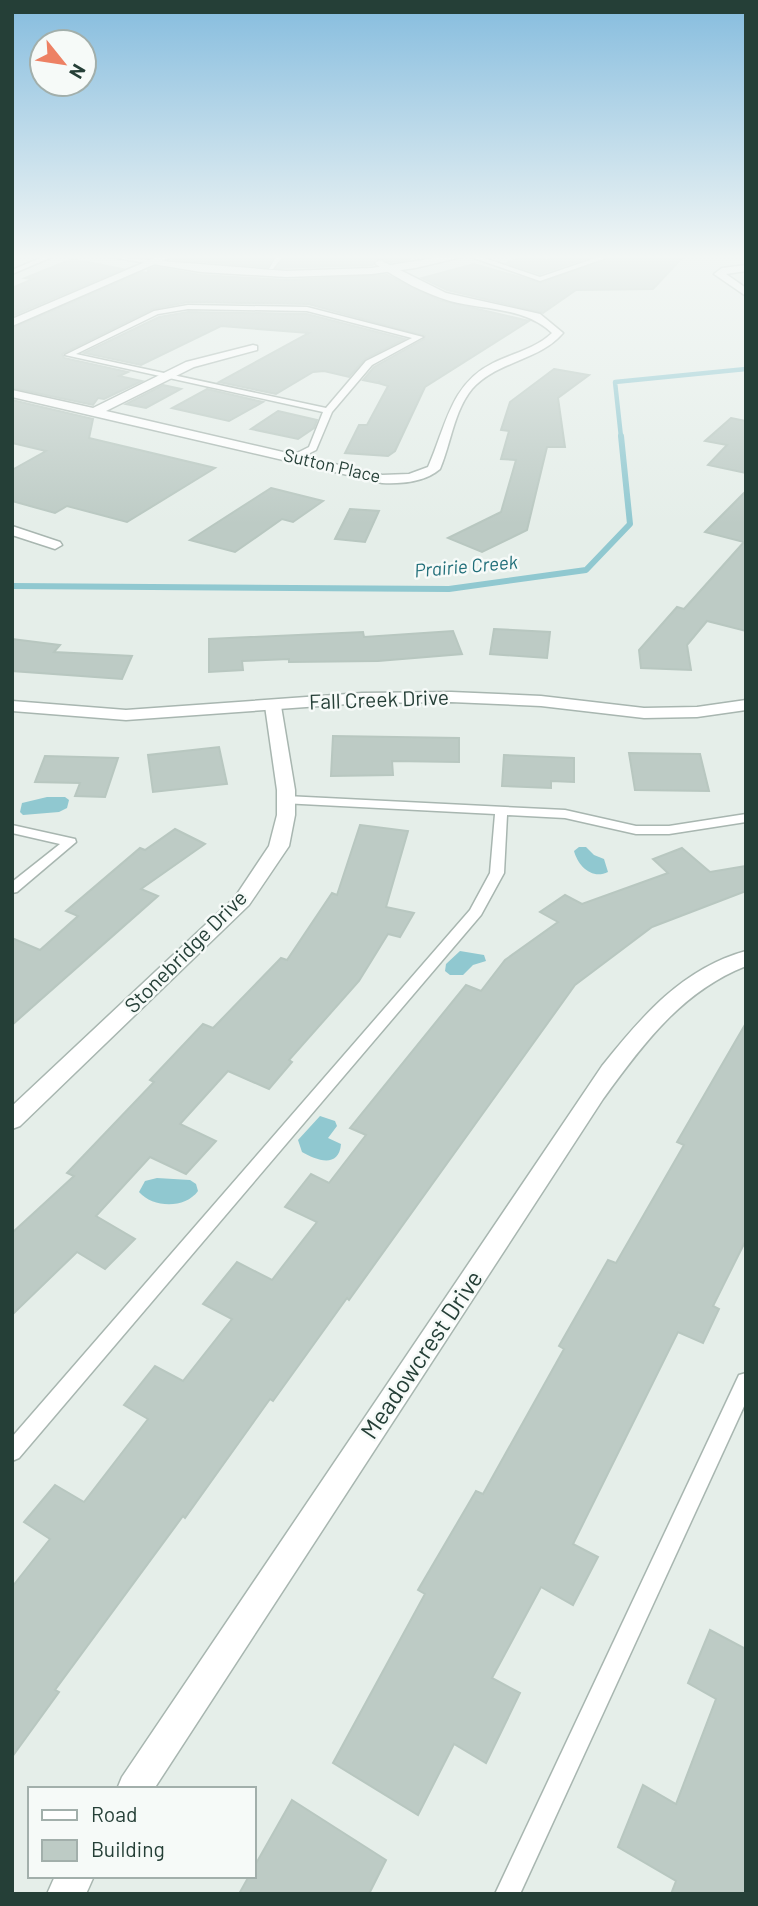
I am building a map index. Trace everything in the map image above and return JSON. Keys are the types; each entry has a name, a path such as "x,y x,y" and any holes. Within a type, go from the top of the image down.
{"street":[{"name":"Sutton Place","path":"12,393 382,479 405,479 433,469 453,411 477,378 502,362 541,346"},
{"path":"93,412 208,356 253,348"},
{"path":"12,530 55,545"},
{"name":"Fall Creek Drive","path":"12,706 125,715 362,698 440,696 541,701 644,713 697,712 746,705"},
{"name":"Stonebridge Drive","path":"12,1119 242,901 279,846 286,816 286,800 273,706"},
{"name":"Meadowcrest Drive","path":"135,1787 603,1083 655,1018 692,984 730,963 746,958"},
{"path":"65,1894 75,1878"}],"lane":[{"path":"87,346 69,355 328,411"},
{"path":"294,458 313,449 328,411 369,363 402,346"},
{"path":"286,800 565,814 636,830 668,830 746,818"},
{"path":"12,1452 476,912 496,873 502,811"},
{"path":"12,829 70,842 12,889"},
{"path":"506,1894 746,1381"}],"water":[{"path":"47,797 65,797 69,800 67,808 59,812 23,815 20,812 22,803"},
{"path":"579,847 586,847 594,855 604,859 608,872 596,874 586,870 574,851"},
{"path":"460,951 484,955 486,961 473,965 463,975 450,975 445,971 446,964"},
{"path":"320,1116 335,1121 337,1126 328,1138 341,1144 336,1157 331,1160 320,1160 302,1152 298,1140"},
{"path":"157,1178 190,1180 196,1184 198,1191 185,1201 177,1203 152,1201 139,1192 145,1181"}],"building":[{"path":"12,346 78,346 62,354 64,358 128,372 119,376 142,381 104,399 98,398 93,405 12,388"},
{"path":"99,346 180,346 141,365 84,353"},
{"path":"285,346 391,346 365,359 349,377 324,371 313,372 276,394 219,382"},
{"path":"412,346 490,346 425,387 395,451 388,456 345,453 359,425 367,425 388,386 378,383 380,381 377,383 363,380 374,367"},
{"path":"554,369 589,375 558,398 565,447 547,447 527,530 482,552 448,538 501,512 516,460 501,459 509,431 501,430 510,402"},
{"path":"163,385 181,389 146,408 126,404"},
{"path":"207,389 263,402 229,421 172,408"},
{"path":"12,400 93,419 89,438 215,468 127,522 67,506 55,513 12,501 12,470 46,451 12,443"},
{"path":"278,411 317,420 314,428 298,439 251,429"},
{"path":"731,418 746,421 746,473 708,465 727,445 705,441"},
{"path":"271,488 323,501 293,522 282,519 235,552 190,540"},
{"path":"746,491 746,631 707,621 687,645 691,670 641,668 639,650 677,607 684,609 744,542 705,532"},
{"path":"350,509 379,511 365,542 335,539"},
{"path":"494,629 550,632 547,658 490,654"},
{"path":"453,631 462,654 378,661 242,661 243,670 209,672 209,639 363,632 364,637"},
{"path":"12,639 60,645 54,652 132,656 122,679 12,671"},
{"path":"333,736 459,738 459,762 392,761 393,775 331,776"},
{"path":"219,747 227,784 153,792 148,755"},
{"path":"629,753 700,754 709,791 635,790"},
{"path":"504,755 574,758 574,782 551,781 551,788 502,786"},
{"path":"45,756 118,758 105,797 75,796 80,783 35,782"},
{"path":"360,825 408,831 386,907 414,913 400,937 388,934 359,981 289,1060 292,1062 269,1089 228,1071 180,1124 216,1141 186,1174 150,1157 96,1216 135,1239 105,1269 77,1252 12,1315 12,1233 74,1176 67,1173 154,1082 150,1080 203,1024 213,1028 281,958 287,960 332,893 337,895"},
{"path":"175,829 205,844 141,889 158,896 12,1025 12,938 40,950 78,916 66,911 140,848 145,850"},
{"path":"682,848 710,872 746,866 746,891 652,927 575,985 349,1300 347,1298 273,1401 270,1399 185,1518 183,1516 55,1690 59,1692 12,1757 12,1587 50,1539 24,1522 55,1485 84,1502 148,1419 124,1405 155,1366 183,1381 232,1319 203,1304 237,1262 272,1280 317,1222 285,1207 311,1174 329,1183 366,1135 350,1128 466,985 481,991 505,960 558,922 540,912 565,895 582,904 668,873 653,859"},
{"path":"746,1023 746,1240 713,1306 719,1309 703,1343 678,1332 573,1544 598,1557 573,1605 541,1587 492,1678 520,1693 486,1763 454,1744 418,1815 333,1763 425,1594 418,1590 476,1491 483,1494 564,1349 559,1346 608,1260 616,1263 684,1145 677,1142"},
{"path":"710,1630 746,1649 746,1894 671,1894 676,1881 618,1847 643,1785 676,1804 716,1699 688,1683"},
{"path":"292,1800 386,1860 369,1894 239,1894 248,1878 256,1878 256,1863"}],"waterway":[{"name":"Prairie Creek","path":"621,437 615,382 746,369"},
{"name":"Prairie Creek","path":"12,586 449,589 586,570 630,524 621,436"}]}
